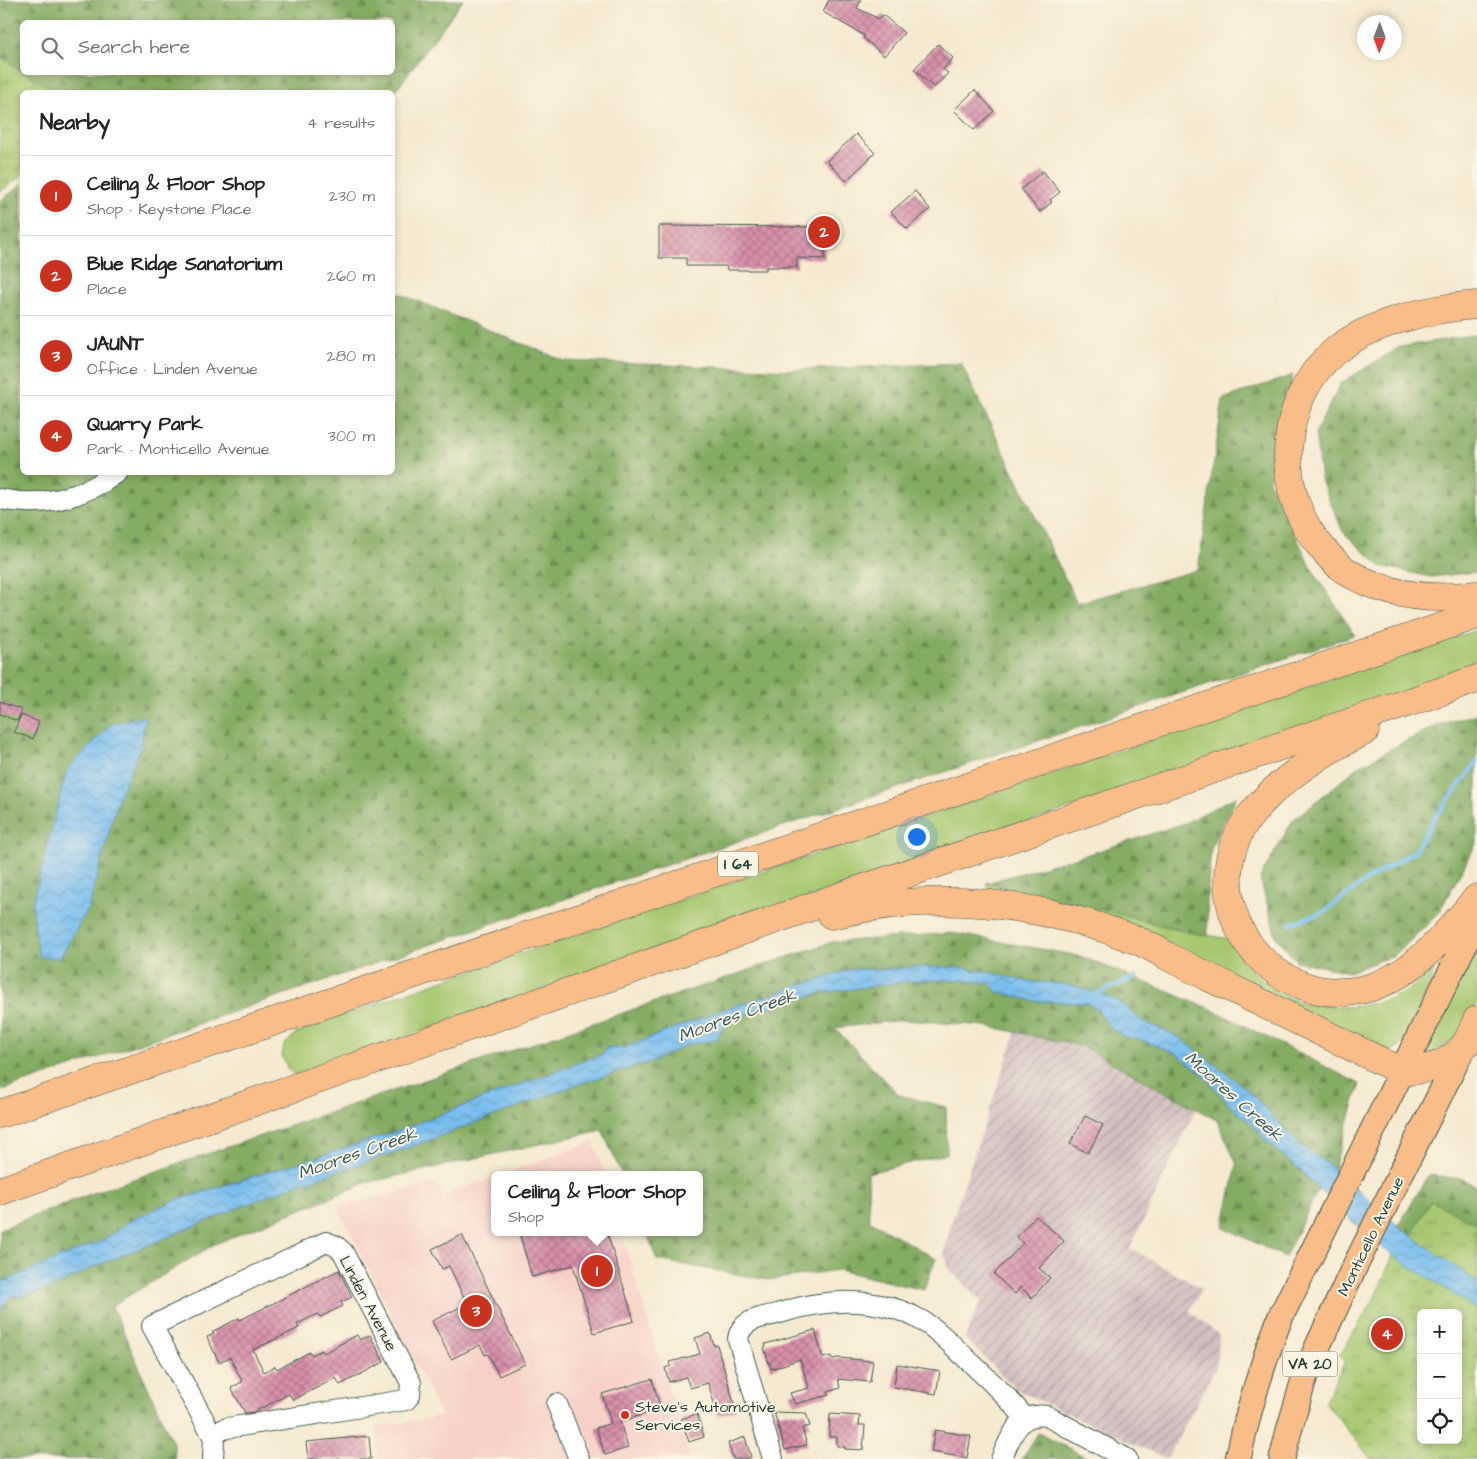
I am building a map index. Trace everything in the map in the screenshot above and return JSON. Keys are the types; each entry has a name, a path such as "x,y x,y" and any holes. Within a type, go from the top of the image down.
{"highway":[{"path":"1477,305 1446,309 1390,322 1363,334 1335,352 1307,383 1292,418 1288,448 1288,473 1296,506 1313,538 1341,567 1368,583 1404,594 1428,597 1477,595"},
{"name":"I 64","path":"0,1114 1477,615"},
{"path":"1471,681 1349,739 1288,777 1249,818 1238,834 1230,861 1229,890 1233,913 1242,935 1267,966 1301,986 1332,992 1352,991 1375,985 1396,975 1436,945 1477,898"},
{"path":"0,1190 590,983 1471,681"},
{"path":"590,983 729,946 858,908 917,902 967,902 999,905 1077,921 1137,940 1401,1072 1418,1071 1437,1066 1464,1046"},
{"name":"Monticello Avenue","path":"1464,1046 1477,1020"}],"main road":[{"name":"VA 20","path":"1238,1459 1248,1412 1262,1364 1280,1318 1477,919"},
{"name":"Monticello Avenue","path":"1282,1459 1305,1376 1351,1274 1464,1046"}],"street":[{"path":"0,500 41,502 65,499 87,491 113,475"},
{"name":"Linden Avenue","path":"326,1242 336,1246 343,1252 411,1383 410,1395 406,1400 227,1428 219,1431 214,1438 152,1326 326,1242"},
{"path":"773,1459 738,1339 740,1331 744,1325 757,1320 791,1309 827,1302 851,1301 874,1303 896,1309 917,1318 933,1328 1010,1400 1025,1418"},
{"path":"557,1404 579,1459"},
{"path":"1001,1459 1019,1423 1025,1418 1037,1414 1047,1416 1127,1459"},
{"path":"213,1459 214,1438"}],"shaded area":[{"path":"1016,1032 1082,1046 1196,1109 1130,1248 1202,1289 1189,1311 1219,1335 1216,1367 1167,1459 1015,1389 965,1338 981,1301 949,1269 944,1252 951,1223"},
{"path":"594,1142 603,1171 511,1171"},
{"path":"491,1178 491,1236 622,1236 690,1459 378,1459 376,1427 441,1416 338,1207 436,1183 443,1195"}],"green space":[{"path":"0,0 463,0 395,90 37,90 20,75 395,75 395,20 20,20 20,75 0,57"},
{"path":"0,57 20,70 20,75 29,75 55,90 20,90 20,177 0,192"},
{"path":"20,186 20,475 395,475 395,292 565,361 793,370 961,363 1077,603 1198,570 1223,399 1293,375 1269,481 1313,571 1355,635 541,907 0,1091 0,201"},
{"path":"1477,335 1477,572 1431,577 1380,566 1343,532 1321,480 1315,433 1341,383 1400,347"},
{"path":"1477,630 1477,668 294,1075 288,1069 282,1056 284,1045 295,1034 334,1018"},
{"path":"1477,714 1477,842 1438,914 1395,955 1349,972 1296,961 1276,937 1260,878 1293,820 1361,765 1437,725"},
{"path":"1237,796 1211,848 1207,898 1208,936 986,883 1089,854 1185,823"},
{"path":"986,883 1128,916 1179,930 1229,939 1248,964 1271,987 1285,996 1301,1002 1336,1007 1372,1004 1403,993 1422,979 1431,969 1434,971 1402,1044 1388,1054 1315,1021 994,898"},
{"path":"952,933 1080,956 1211,1009 1360,1084 1334,1168 1299,1144 1247,1089 1179,1037 1142,1021 1119,1001 1089,990 1064,984 1025,981 957,967 852,969 719,1011 624,1048 607,1048 602,1054 397,1131 176,1200 131,1220 105,1239 0,1283 0,1229 98,1191 832,942"},
{"path":"1477,947 1477,1003 1458,1037 1430,1056 1427,1050"},
{"path":"954,980 989,983 998,992 1035,1001 1087,1003 1098,1010 1110,1028 1123,1036 1139,1039 1177,1054 1203,1074 1228,1103 1251,1123 1268,1143 1319,1188 1285,1257 1223,1227 1237,1165 1218,1121 1082,1046 986,1026 903,1020 835,1028 899,1095 946,1107 947,1154 868,1173 869,1220 936,1259 924,1290 838,1270 768,1280 657,1260 648,1236 703,1236 703,1171 620,1171 602,1130 366,1183 215,1244 112,1306 174,1446 175,1459 0,1459 0,1311 9,1298 28,1295 56,1286 94,1267 285,1189 408,1148 579,1084 657,1060 689,1044 716,1040 725,1025 749,1013 821,993 914,981"},
{"path":"1428,1175 1463,1179 1477,1187 1477,1282 1398,1226"},
{"path":"1431,1201 1477,1224 1477,1459 1371,1459 1325,1402 1345,1361 1340,1355 1373,1301 1401,1238 1407,1242"},
{"path":"1038,1433 1090,1459 1022,1459"}],"water":[{"path":"145,716 141,747 119,796 89,907 60,958 39,957 32,904 67,770 111,724"},
{"name":"Moores Creek","path":"911,967 957,967 1025,981 1064,984 1089,990 1119,1001 1142,1021 1179,1037 1247,1089 1299,1144 1334,1168 1398,1226 1477,1282 1477,1310 1393,1256 1353,1222 1300,1170 1268,1143 1251,1123 1228,1103 1203,1074 1177,1054 1139,1039 1123,1036 1110,1028 1098,1010 1087,1003 1035,1001 998,992 989,983 954,980 914,981 821,993 749,1013 725,1025 716,1040 689,1044 657,1060 579,1084 408,1148 285,1189 94,1267 56,1286 28,1295 9,1298 0,1311 0,1283 105,1239 131,1220 176,1200 397,1131 602,1054 607,1048 624,1048 719,1011 852,969 880,970"}],"building":[{"path":"829,0 861,0 857,8 879,19 883,15 904,33 884,56 863,38 865,36 823,12"},
{"path":"938,44 953,58 943,69 948,73 934,88 914,69"},
{"path":"975,90 994,111 974,130 954,110"},
{"path":"856,134 875,153 846,181 827,161"},
{"path":"1043,171 1060,192 1040,212 1021,189"},
{"path":"915,191 930,209 907,229 891,212"},
{"path":"659,226 825,227 825,259 797,258 797,267 766,267 766,270 727,270 726,266 686,266 686,258 659,258"},
{"path":"0,702 22,710 17,721 0,714"},
{"path":"21,715 39,722 33,739 14,732"},
{"path":"1085,1116 1103,1125 1088,1153 1070,1144"},
{"path":"1036,1216 1064,1241 1039,1268 1050,1278 1032,1298 1021,1287 1015,1294 994,1274 1023,1243 1016,1237"},
{"path":"462,1235 525,1364 499,1376 488,1354 485,1355 480,1345 451,1359 432,1321 467,1304 449,1266 442,1269 432,1249"},
{"path":"520,1236 608,1236 634,1321 594,1333 573,1265 532,1277"},
{"path":"339,1270 352,1297 341,1302 343,1306 320,1317 318,1314 297,1324 299,1328 253,1350 264,1372 275,1366 277,1369 310,1352 312,1355 322,1350 324,1353 357,1335 360,1340 370,1335 384,1362 340,1385 336,1378 293,1400 289,1394 254,1412 245,1413 231,1388 242,1382 230,1357 219,1362 207,1337 214,1334 212,1332 239,1318 240,1320"},
{"path":"815,1330 823,1358 831,1356 832,1359 873,1361 870,1382 838,1379 840,1388 828,1392 829,1395 795,1404 790,1393 809,1388 800,1359 771,1369 764,1348 766,1347 765,1344"},
{"path":"710,1333 714,1346 717,1345 736,1410 718,1416 708,1383 690,1388 686,1377 669,1382 665,1368 671,1366 670,1362 700,1354 695,1338"},
{"path":"897,1364 940,1371 936,1394 894,1387"},
{"name":"Steve's Automotive Services","path":"652,1379 661,1409 620,1422 628,1448 605,1455 596,1428 611,1423 602,1394"},
{"path":"774,1412 806,1413 810,1426 802,1428 807,1445 785,1450"},
{"path":"697,1414 704,1437 689,1442 681,1419"},
{"path":"830,1414 860,1416 859,1425 865,1425 863,1450 845,1449 845,1447 837,1446 837,1437 829,1437"},
{"path":"935,1430 971,1436 967,1458 931,1452"},
{"path":"369,1436 371,1459 308,1459 306,1442"},
{"path":"745,1437 751,1457 733,1459 728,1443"}],"waterway":[{"path":"1290,924 1322,913 1370,878 1414,852 1436,816 1477,762"},
{"path":"1094,995 1136,977"}],"place":[{"name":"Blue Ridge Sanatorium","path":"824,232"},
{"name":"Ceiling & Floor Shop","path":"597,1271"},
{"name":"JAUNT","path":"476,1311"},
{"name":"Quarry Park","path":"1387,1334"},
{"name":"Steve's Automotive Services","path":"625,1415"}]}
